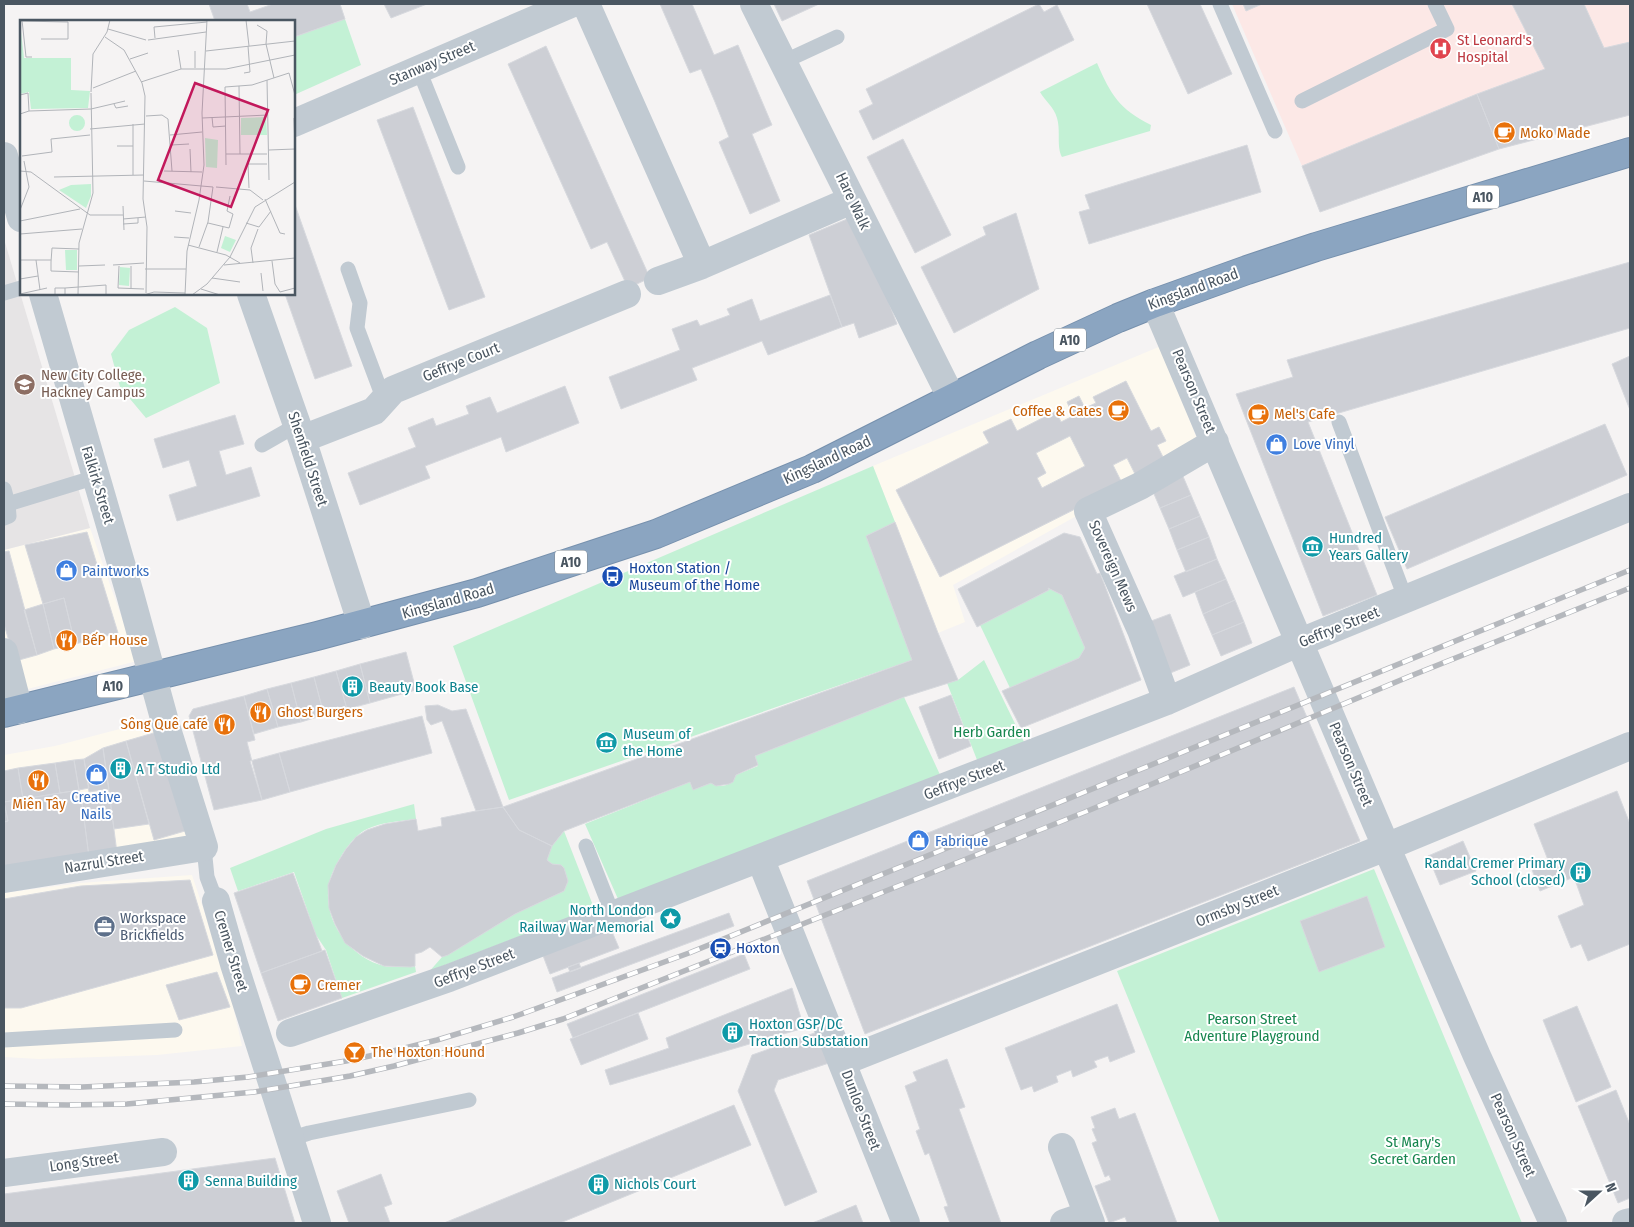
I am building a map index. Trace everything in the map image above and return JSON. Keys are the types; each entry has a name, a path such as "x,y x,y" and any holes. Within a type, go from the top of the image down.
{"highway":[{"name":"Kingsland Road","path":"11,712 477,594 656,534 812,470 1046,351 1155,302 1316,247 1630,152"}],"street":[{"name":"Stanway Street","path":"295,123 570,4"},
{"path":"586,4 702,265"},
{"name":"Hare Walk","path":"754,4 952,398"},
{"path":"4,156 20,214"},
{"path":"658,281 702,265 852,200"},
{"name":"Geffrye Court","path":"300,432 374,411 393,390 627,294"},
{"name":"Falkirk Street","path":"43,295 152,676"},
{"name":"Shenfield Street","path":"251,295 300,432 362,624"},
{"name":"Pearson Street","path":"1155,302 1216,442 1298,643 1386,847 1553,1223"},
{"name":"Sovereign Mews","path":"1167,701 1141,630 1088,511 1140,486 1216,442"},
{"name":"Geffrye Street","path":"290,1032 449,978 1167,701 1298,643 1630,507"},
{"path":"4,652 11,712"},
{"name":"Cremer Street","path":"152,676 204,847"},
{"name":"Ormsby Street","path":"842,1062 1386,847 1630,746"},
{"name":"Nazrul Street","path":"4,879 204,847"},
{"name":"Dunloe Street","path":"760,858 906,1223"},
{"name":"Cremer Street","path":"216,902 317,1223"},
{"path":"1062,1147 1081,1220"},
{"name":"Long Street","path":"4,1173 163,1152"},
{"path":"1626,1223 1630,1222"}],"lane":[{"path":"1220,4 1275,131"},
{"path":"1302,101 1447,29 1435,4"},
{"path":"783,62 837,37"},
{"path":"419,70 458,166"},
{"path":"348,269 360,303 357,328 384,400"},
{"path":"4,293 20,288"},
{"path":"1339,422 1406,600"},
{"path":"262,445 300,432"},
{"path":"4,489 6,511 96,477"},
{"path":"586,846 603,918"},
{"name":"Cremer Street","path":"204,847 208,877 216,902"},
{"path":"4,1040 175,1030"},
{"path":"290,1139 309,1133 469,1100"}],"shaded area":[{"name":"St Leonard's Hospital","path":"1232,4 1630,4 1630,115 1499,149 1477,95 1302,166"},
{"name":"New City College, Hackney Campus","path":"4,239 90,528 4,550"},
{"path":"1161,346 1202,452 1071,519 953,585 965,622 938,633 873,466"},
{"path":"90,528 137,661 4,695 4,550"},
{"path":"154,720 187,840 4,880 4,755 55,746"},
{"path":"192,875 227,980 242,1046 157,1055 39,1059 4,1057 4,893 80,883"}],"green space":[{"path":"345,19 361,65 295,95 295,37"},
{"path":"1097,63 1117,100 1131,113 1151,125 1150,131 1062,157 1059,148 1057,118 1040,92"},
{"path":"175,307 207,328 220,383 146,418 120,387 111,354 129,330"},
{"path":"873,466 895,522 866,536 912,660 509,800 453,646"},
{"path":"1048,588 1062,595 1085,648 1079,658 1010,688 980,625 1049,590"},
{"name":"Herb Garden","path":"984,660 1025,744 979,765 947,683 958,680"},
{"path":"904,697 942,779 618,899 585,824 690,782 693,790 711,783 718,786 729,784 736,775 758,766 755,756"},
{"path":"414,804 416,819 391,822 373,827 363,831 354,840 343,853 333,872 329,884 328,898 334,924 341,936 360,955 384,966 415,966 416,972 342,998 326,950 316,935 294,872 238,891 230,868 326,829"},
{"path":"564,831 594,908 428,973 442,957 515,914 564,891 568,881 564,869 561,865 552,864 547,860 552,846"},
{"name":"Pearson Street Adventure Playground","path":"1374,869 1522,1223 1220,1223 1117,971"}],"building":[{"path":"209,4 247,4 250,12 273,4 340,4 345,19 295,37 295,20 215,20"},
{"path":"384,4 427,4 391,18"},
{"path":"660,4 692,4 714,55 738,45 772,125 752,134 780,201 750,214 719,142 729,137 701,69 690,73"},
{"path":"774,4 819,4 782,21"},
{"path":"1039,4 1044,12 1057,5 1074,40 873,140 859,111 873,104 866,89"},
{"path":"1147,4 1200,4 1232,74 1188,94"},
{"path":"1243,4 1262,4 1246,11"},
{"path":"1512,4 1584,4 1604,48 1630,42 1630,115 1499,149 1477,94 1545,69"},
{"path":"546,46 650,278 628,288 607,242 591,249 508,64"},
{"path":"1477,94 1499,149 1320,212 1302,166"},
{"path":"413,107 485,297 449,310 377,120"},
{"path":"903,139 951,235 915,253 867,157"},
{"path":"1247,145 1261,192 1089,244 1079,212 1090,209 1085,195"},
{"path":"295,205 352,366 315,379 285,295 295,295"},
{"path":"1016,213 1039,289 954,333 921,267 986,235 983,227"},
{"path":"852,217 870,253 897,324 859,338 854,323 842,327 809,235"},
{"path":"1630,262 1630,328 1308,422 1377,595 1323,616 1236,394 1293,377 1287,360"},
{"path":"830,295 842,327 768,355 762,341 692,368 697,380 621,409 609,377 680,350 672,329 697,320 700,326 730,315 727,309 752,299 760,321"},
{"path":"1630,356 1630,410 1612,364"},
{"path":"1126,381 1151,431 1159,427 1166,441 1157,445 1165,461 1136,476 1127,458 1113,465 1123,485 940,577 896,490 989,443 983,432 1011,419 1017,431 1056,411 1061,422 1073,416 1067,402 1079,396 1085,408 1096,403 1093,397","holes":["1070,436 1085,466 1042,488 1037,478 1046,473 1036,453"]},
{"path":"565,386 579,423 506,452 501,437 425,466 430,478 360,505 348,473 416,447 408,428 433,418 436,426 469,414 466,406 490,397 497,413"},
{"path":"235,415 244,444 219,451 226,475 251,467 260,496 177,521 169,495 197,486 189,460 163,468 154,439"},
{"path":"1605,424 1627,475 1407,569 1385,517"},
{"path":"1182,474 1191,495 1160,508 1151,487"},
{"path":"1191,495 1200,516 1169,529 1160,508"},
{"path":"1200,516 1209,537 1177,550 1169,529"},
{"path":"895,522 958,680 904,697 755,756 758,765 736,775 733,782 729,784 716,786 711,783 693,790 690,782 564,831 552,846 519,830 503,807 912,660 866,536"},
{"name":"Paintworks","path":"87,532 118,633 75,644 64,598 43,604 25,545"},
{"path":"1064,533 1080,537 1097,574 1100,573 1141,680 1021,728 1002,691 1079,658 1085,648 1062,595 1048,588 1049,590 977,627 958,589"},
{"path":"1209,537 1217,559 1186,572 1177,550"},
{"path":"9,551 37,655 19,660 13,655 4,624 4,552"},
{"path":"1217,559 1226,579 1183,597 1174,576"},
{"path":"1226,579 1235,600 1203,614 1195,592"},
{"path":"64,598 75,644 54,649 43,604"},
{"path":"1235,600 1244,622 1212,635 1203,614"},
{"path":"43,604 54,649 37,655 24,610"},
{"path":"1170,614 1190,665 1163,676 1143,624"},
{"path":"1244,622 1252,643 1221,656 1212,635"},
{"path":"406,652 416,690 370,703 360,664"},
{"name":"Beauty Book Base","path":"360,664 370,703 347,709 336,671"},
{"path":"336,671 347,709 324,715 314,677"},
{"path":"314,677 324,715 301,722 291,683"},
{"path":"291,683 301,722 278,727 267,689"},
{"path":"1294,687 1360,841 865,1034 807,881"},
{"name":"Ghost Burgers","path":"267,689 278,727 254,734 244,696"},
{"path":"951,695 971,746 939,759 919,707"},
{"path":"244,696 255,740 247,742 262,800 214,810 189,716 193,709"},
{"path":"438,705 452,711 466,709 503,807 476,811 442,721 431,725 427,720 425,706"},
{"path":"422,716 432,753 290,792 279,753"},
{"path":"157,732 185,831 154,840 126,741"},
{"name":"A T Studio Ltd","path":"126,741 149,824 114,829 103,748"},
{"name":"Creative Nails","path":"103,748 109,789 89,792 84,759"},
{"path":"279,753 290,792 262,800 250,761"},
{"path":"84,759 89,788 79,790 74,760"},
{"path":"74,760 79,790 60,793 55,763"},
{"name":"Miên Tây","path":"55,763 60,793 23,799 18,768"},
{"path":"18,768 23,799 4,802 4,771"},
{"path":"79,790 89,857 4,871 4,822 8,821 4,802"},
{"name":"Randal Cremer Primary School (closed)","path":"1617,791 1630,824 1630,944 1588,961 1581,944 1571,948 1558,916 1584,905 1574,877 1540,891 1531,867 1548,860 1534,824"},
{"path":"110,799 117,853 89,857 82,803"},
{"path":"4,802 8,821 4,822"},
{"path":"503,807 519,830 552,846 547,860 564,868 568,881 564,891 515,914 448,955 442,957 430,947 415,954 415,966 411,967 384,966 363,956 345,943 329,908 328,885 336,865 356,837 367,830 385,824 416,819 418,831 442,826 441,818"},
{"path":"1463,841 1476,871 1440,885 1428,856"},
{"path":"293,873 322,951 261,973 234,893"},
{"name":"Workspace Brickfields","path":"190,880 213,955 21,1008 4,1008 4,899 81,886"},
{"path":"1367,896 1385,947 1319,972 1300,921"},
{"path":"729,913 734,926 557,992 552,978"},
{"path":"610,927 619,948 550,974 542,953"},
{"name":"Cremer","path":"325,950 342,998 278,1021 261,973"},
{"path":"744,954 750,969 573,1038 567,1024"},
{"path":"579,963 581,968 570,972 568,967"},
{"path":"217,972 230,1007 179,1020 166,985"},
{"name":"Hoxton GSP/DC Traction Substation","path":"792,988 804,1028 610,1085 605,1070 669,1048 666,1038"},
{"path":"1117,1004 1135,1052 1110,1062 1108,1056 1094,1061 1097,1067 1073,1077 1071,1070 1056,1076 1058,1082 1034,1092 1032,1086 1021,1090 1005,1048"},
{"path":"1577,1006 1611,1087 1576,1102 1543,1020"},
{"path":"638,1013 648,1039 581,1065 570,1039"},
{"path":"823,1030 835,1061 778,1080 774,1090 817,1192 785,1206 738,1091 752,1055"},
{"path":"947,1059 965,1107 959,1109 1001,1223 950,1223 944,1207 948,1206 929,1153 925,1155 916,1131 920,1129 905,1086 917,1081 913,1072"},
{"path":"1616,1090 1630,1125 1630,1198 1618,1203 1578,1106"},
{"name":"Nichols Court","path":"734,1105 751,1145 560,1223 444,1223"},
{"path":"1115,1108 1119,1119 1135,1113 1177,1223 1125,1223 1127,1222 1125,1217 1109,1223 1095,1186 1111,1180 1109,1175 1105,1177 1092,1143 1097,1141 1092,1129 1095,1128 1091,1117"},
{"name":"Senna Building","path":"275,1158 295,1223 4,1223 4,1194"},
{"path":"381,1174 392,1204 384,1207 390,1223 349,1223 337,1191"},
{"path":"856,1205 863,1223 812,1223 820,1220"}],"railway":[{"path":"4,1086 82,1087 194,1082 248,1077 346,1061 393,1051 513,1017 689,953 1630,570"},
{"path":"4,1104 127,1104 254,1092 350,1076 394,1066 563,1019 1085,812 1408,677 1630,588"}],"place":[{"name":"St Leonard's Hospital","path":"1441,49"},
{"name":"Moko Made","path":"1504,133"},
{"name":"New City College, Hackney Campus","path":"25,384"},
{"name":"Coffee & Cates","path":"1118,411"},
{"name":"Mel's Cafe","path":"1258,414"},
{"name":"Love Vinyl","path":"1277,444"},
{"name":"Hundred Years Gallery","path":"1313,547"},
{"name":"Paintworks","path":"66,571"},
{"name":"Hoxton Station / Museum of the Home","path":"613,577"},
{"name":"BếP House","path":"66,640"},
{"name":"Beauty Book Base","path":"353,687"},
{"name":"Ghost Burgers","path":"261,712"},
{"name":"Sông Quê café","path":"224,724"},
{"name":"Museum of the Home","path":"607,743"},
{"name":"A T Studio Ltd","path":"120,769"},
{"name":"Creative Nails","path":"96,774"},
{"name":"Miên Tây","path":"39,781"},
{"name":"Fabrique","path":"919,841"},
{"name":"Randal Cremer Primary School (closed)","path":"1581,872"},
{"name":"North London Railway War Memorial","path":"670,919"},
{"name":"Workspace Brickfields","path":"104,927"},
{"name":"Hoxton","path":"720,948"},
{"name":"Cremer","path":"301,985"},
{"name":"Hoxton GSP/DC Traction Substation","path":"733,1033"},
{"name":"The Hoxton Hound","path":"355,1052"},
{"name":"Senna Building","path":"189,1181"},
{"name":"Nichols Court","path":"598,1184"}],"park label":[{"name":"St Mary's Secret Garden","path":"1413,1150"}]}
